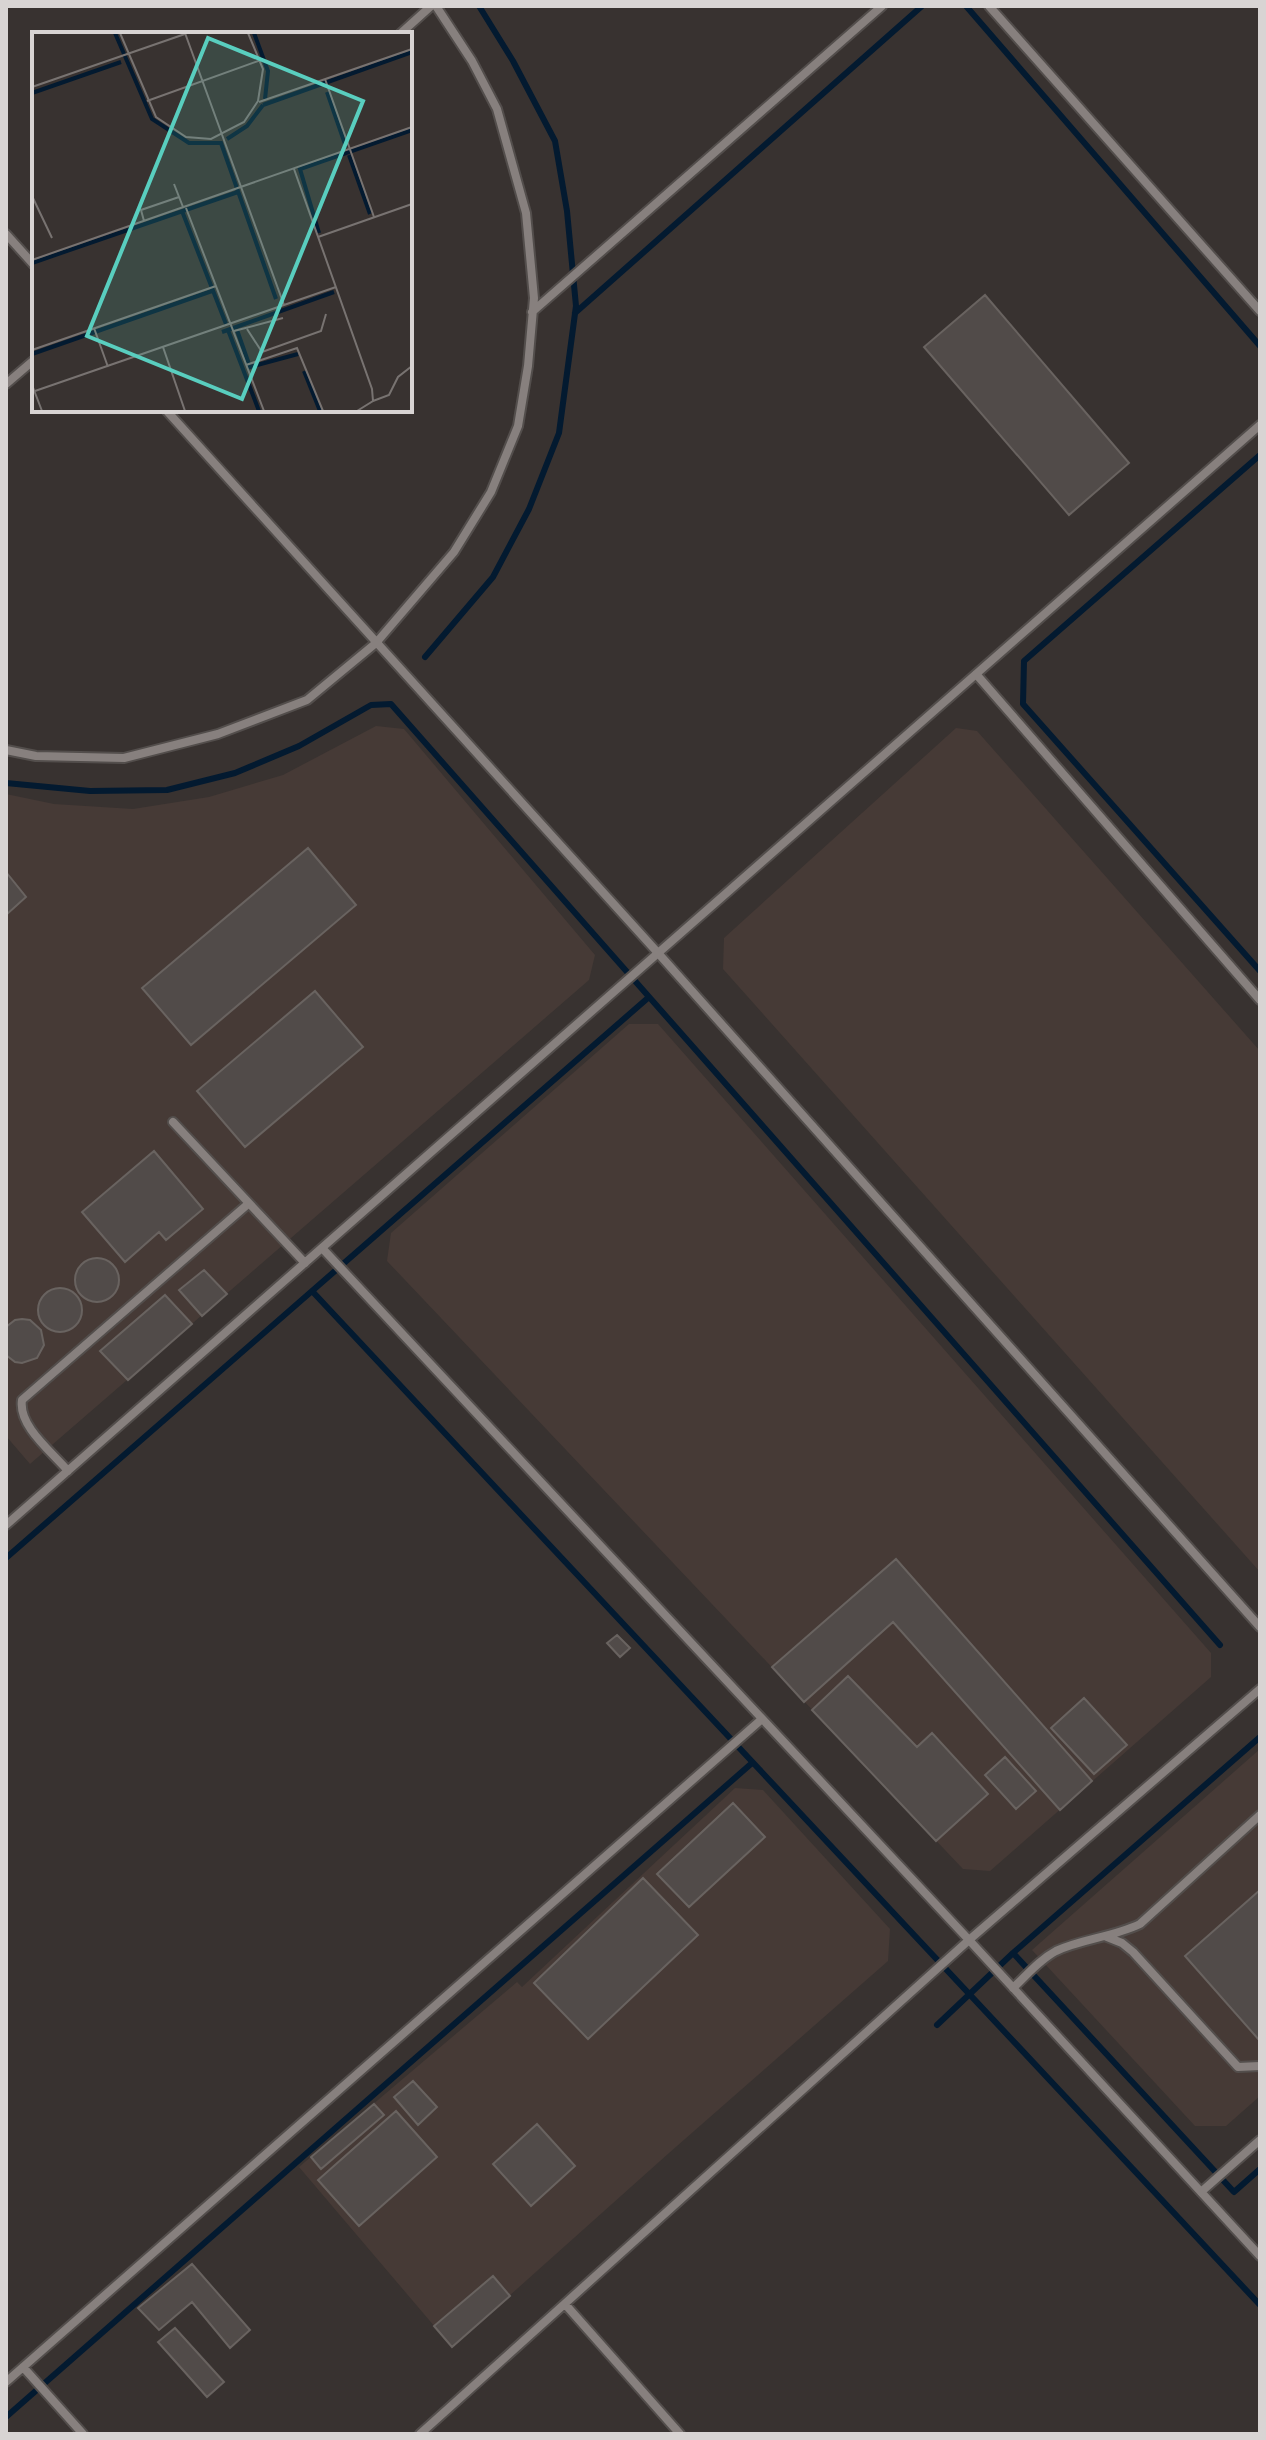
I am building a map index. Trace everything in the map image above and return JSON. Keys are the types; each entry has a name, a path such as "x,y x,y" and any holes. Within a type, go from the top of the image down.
{"lane":[{"path":"6,750 36,756 124,758 218,734 307,700 376,643 454,552 491,492 518,426 528,366 534,298 526,213 497,109 472,61 434,6 402,32"},
{"path":"532,312 882,6"},
{"path":"989,6 1260,311"},
{"path":"6,234 32,263"},
{"path":"6,384 32,362"},
{"path":"168,412 658,953 1260,1627"},
{"path":"6,1525 1260,425"},
{"path":"976,674 1260,1000"},
{"path":"173,1122 305,1263"},
{"path":"68,1471 25,1421 20,1410 22,1400 248,1204"},
{"path":"322,1248 1260,2256"},
{"path":"420,2434 969,1940 1260,1689"},
{"path":"6,2382 762,1719"},
{"path":"1013,1988 1041,1960 1058,1950 1140,1924 1260,1815"},
{"path":"1106,1937 1122,1943 1133,1952 1238,2067 1260,2066"},
{"path":"1201,2192 1260,2140"},
{"path":"565,2304 680,2434"},
{"path":"23,2367 83,2434"}],"shaded area":[{"path":"376,726 404,729 595,955 589,980 30,1464 6,1436 6,794 54,804 133,809 209,797 283,775"},
{"path":"956,728 977,731 1260,1051 1260,1572 723,969 724,938"},
{"path":"629,1024 658,1024 1211,1653 1211,1677 990,1871 963,1869 387,1261 391,1233"},
{"path":"1260,1749 1260,2096 1226,2126 1195,2126 1032,1950"},
{"path":"735,1788 763,1790 890,1929 888,1961 452,2347 299,2167 517,1982 522,1987"}],"building":[{"path":"985,295 1129,463 1069,515 924,347"},
{"path":"308,848 356,905 191,1045 142,988"},
{"path":"6,872 26,897 6,915"},
{"path":"315,991 363,1047 245,1147 197,1091"},
{"path":"154,1151 203,1209 166,1240 159,1232 125,1262 82,1212"},
{"path":"97,1258 112,1265 119,1280 112,1295 97,1302 82,1295 75,1280 82,1265"},
{"path":"204,1270 227,1294 202,1316 179,1290"},
{"path":"60,1288 75,1295 82,1310 75,1325 60,1332 45,1325 38,1310 45,1295"},
{"path":"165,1295 192,1324 128,1380 100,1351"},
{"path":"22,1319 30,1320 41,1330 44,1345 37,1358 22,1363 6,1355 6,1327"},
{"path":"896,1559 1092,1781 1060,1810 893,1622 804,1702 772,1667"},
{"path":"617,1635 630,1648 620,1657 607,1643"},
{"path":"848,1676 917,1747 932,1733 988,1794 936,1841 812,1710"},
{"path":"1084,1698 1127,1745 1094,1774 1051,1728"},
{"path":"1005,1757 1036,1791 1016,1809 985,1775"},
{"path":"733,1803 765,1837 689,1907 657,1874"},
{"path":"643,1878 698,1935 588,2039 534,1983"},
{"path":"1260,1890 1260,2041 1185,1956"},
{"path":"413,2081 437,2107 418,2125 394,2097"},
{"path":"374,2104 384,2115 321,2169 311,2157"},
{"path":"396,2111 437,2157 359,2226 318,2180"},
{"path":"537,2124 575,2166 531,2206 493,2164"},
{"path":"192,2264 250,2330 230,2348 192,2302 159,2330 138,2308"},
{"path":"493,2276 510,2296 452,2347 434,2326"},
{"path":"175,2328 224,2382 207,2397 158,2342"}],"waterway":[{"path":"425,657 493,577 529,509 559,433 576,306 567,211 555,141 513,61 479,6"},
{"path":"575,313 922,6"},
{"path":"966,6 1260,346"},
{"path":"1260,455 1024,661 1023,704 1260,971"},
{"path":"6,783 90,791 167,790 235,773 299,746 371,705 391,704 1220,1645"},
{"path":"6,1558 649,997"},
{"path":"312,1291 1260,2305"},
{"path":"937,2025 1013,1953 1260,1737"},
{"path":"6,2417 752,1763"},
{"path":"1013,1953 1234,2192 1260,2169"}]}
